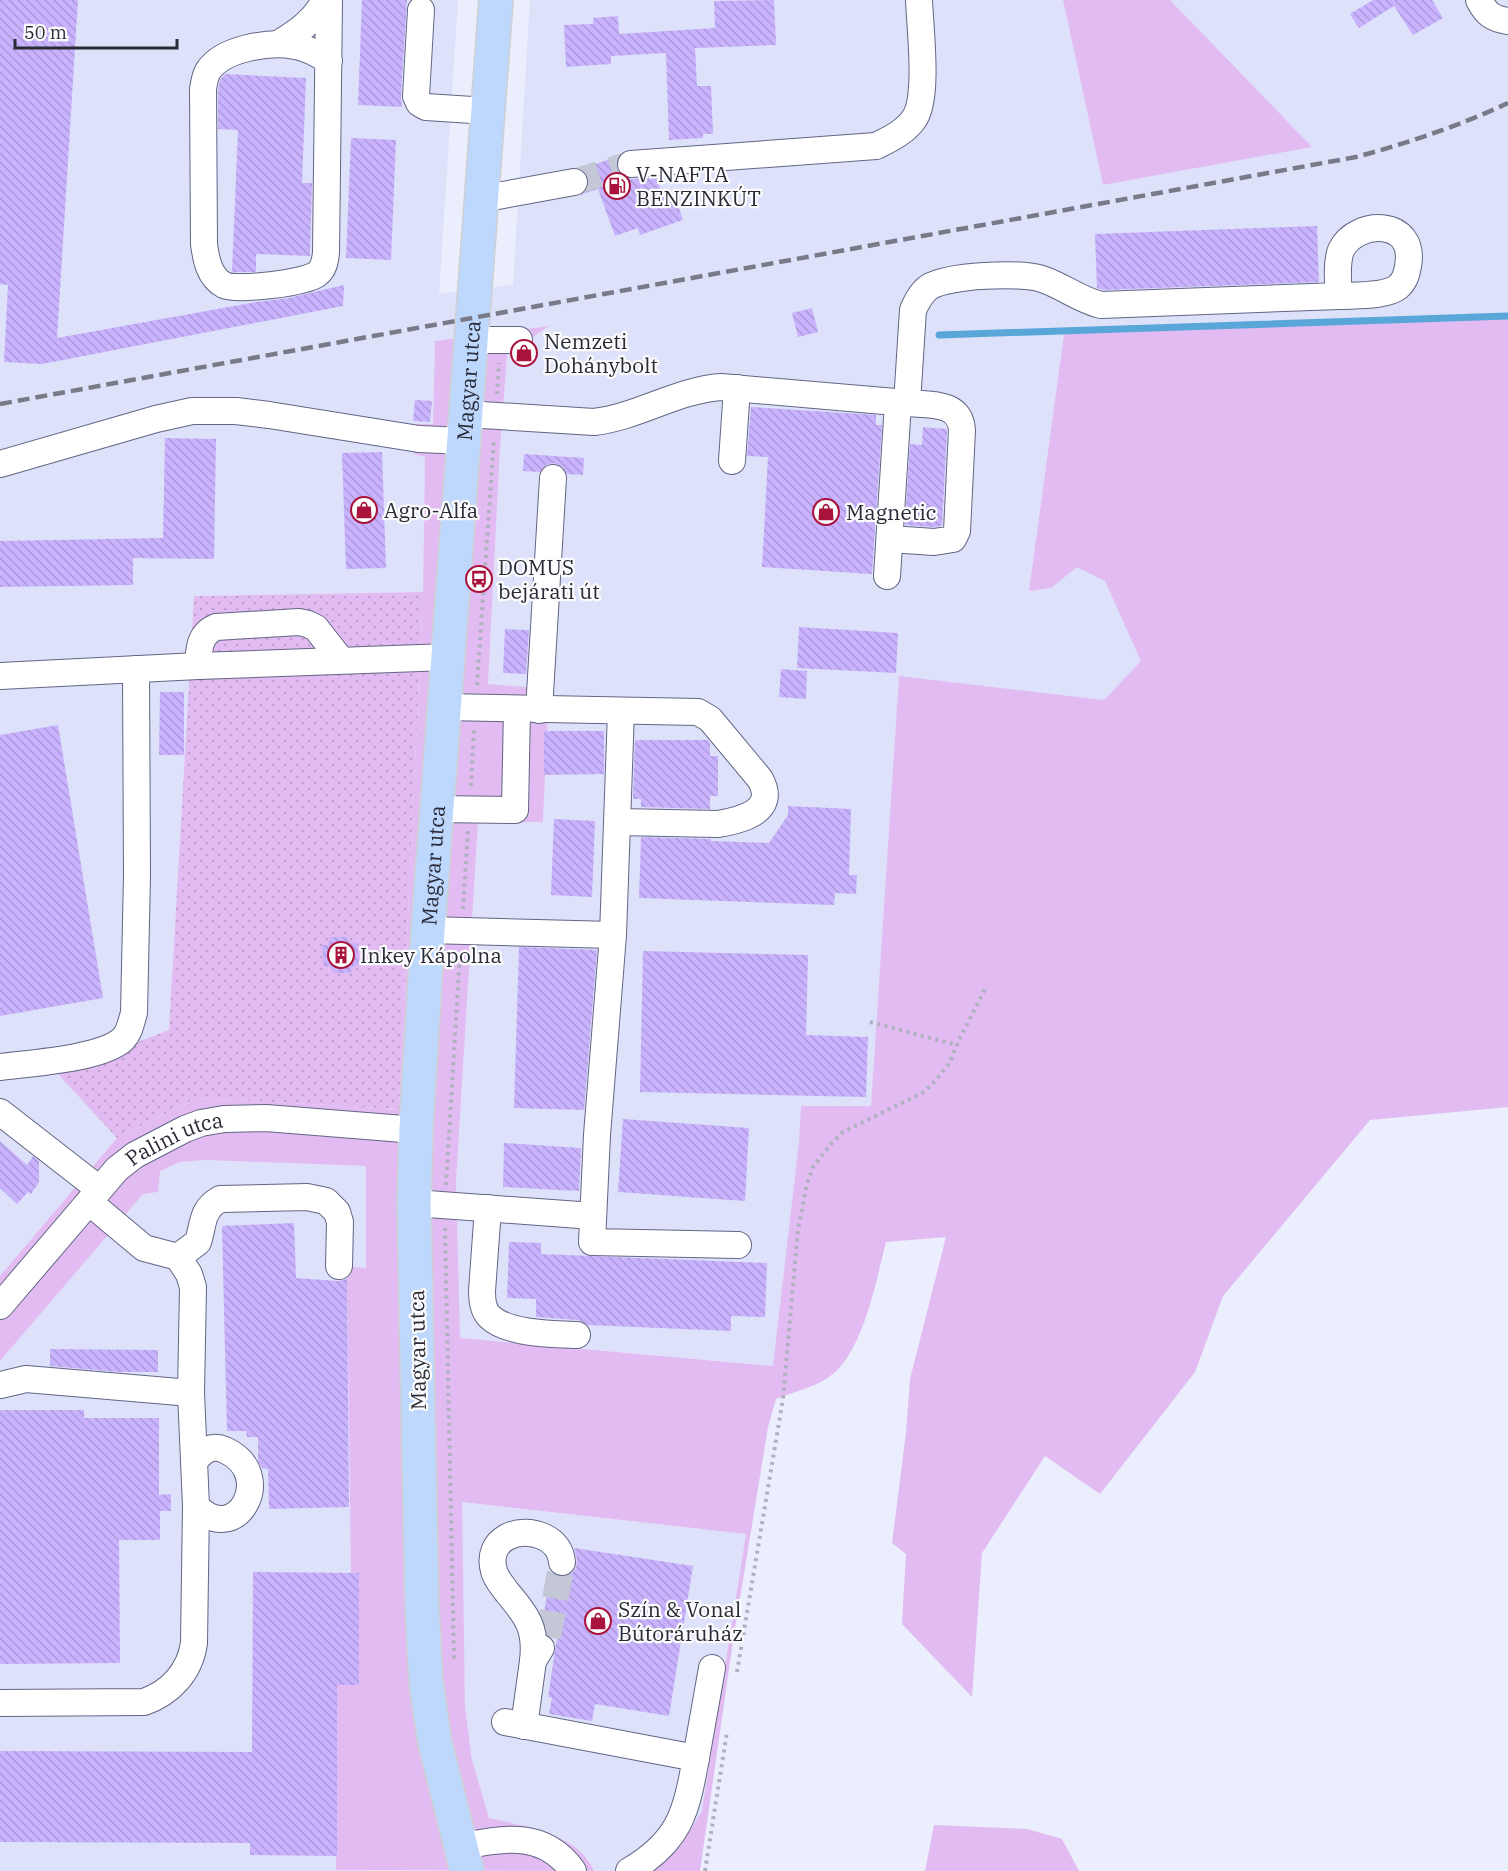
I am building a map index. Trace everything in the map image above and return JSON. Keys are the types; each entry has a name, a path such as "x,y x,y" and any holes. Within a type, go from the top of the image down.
{"main road":[{"name":"Magyar utca","path":"463,1859 435,1743 424,1654 414,1203 428,930 496,0"}],"street":[{"path":"278,44 302,29 325,0"},
{"path":"329,0 329,61 326,253 324,266 319,273 299,280 240,287 224,285 210,271 204,244 203,102 204,80 208,70 218,61 235,52 255,46 278,44 294,45 312,51 329,61"},
{"path":"631,164 876,146 891,139 914,120 922,98 919,0"},
{"path":"1479,0 1488,15 1496,20 1508,21"},
{"path":"421,10 416,96 419,103 426,107 488,111"},
{"path":"481,199 574,182"},
{"path":"887,576 913,310 922,294 939,283 1026,275 1057,284 1082,299 1101,305 1339,296"},
{"path":"471,340 519,340"},
{"path":"0,464 156,419 192,411 236,411 419,439 465,428 614,419 697,391 721,387 945,407 958,415 962,430 958,524 955,537 946,541 934,542 890,539"},
{"path":"732,461 737,388"},
{"path":"437,808 514,810 528,710 553,478"},
{"path":"193,666 201,640 216,627 299,622 316,628 341,660"},
{"path":"0,676 193,666 448,657"},
{"path":"0,1067 92,1054 123,1039 130,1028 134,1013 136,669"},
{"path":"444,707 698,712 710,719 765,787 765,794 758,810 733,822 718,824 618,822"},
{"path":"621,711 613,935 592,1242 738,1245"},
{"path":"428,930 613,935"},
{"path":"0,1112 94,1196 144,1248 178,1257 189,1274 193,1287 191,1405 196,1506 194,1644 192,1657 175,1683 151,1700 136,1703 0,1703"},
{"name":"Palini utca","path":"0,1306 117,1169 135,1155 201,1123 224,1119 266,1118 416,1130"},
{"path":"178,1257 198,1242 206,1210 220,1199 307,1197 326,1201 337,1212 340,1222 339,1266"},
{"path":"414,1203 593,1216"},
{"path":"488,1208 482,1291 482,1303 486,1312 491,1319 534,1333 577,1335"},
{"path":"0,1385 26,1378 191,1405"},
{"path":"191,1405 207,1439 237,1456 248,1470 249,1490 246,1506 234,1516 217,1519 205,1515 196,1506"},
{"path":"194,1461 208,1448 222,1449"},
{"path":"562,1562 558,1549 552,1541 543,1536 518,1532 504,1538 499,1543 493,1557 494,1572 530,1623 534,1640 533,1660 514,1724 696,1758"},
{"path":"533,1660 548,1637"},
{"path":"629,1871 647,1860 675,1832 687,1803 712,1668"},
{"path":"463,1859 507,1839 535,1842 556,1851 573,1871"}],"path":[{"path":"735,1680 783,1400 798,1229 810,1175 813,1167 843,1132 924,1092 936,1080 949,1064 985,989"},
{"path":"870,1022 957,1045"},
{"path":"705,1871 728,1727"}],"shaded area":[{"path":"0,0 458,0 439,294 513,285 530,0 1063,0 1103,185 1311,147 1170,0 1508,0 1508,313 1064,334 1029,591 1051,588 1077,566 1105,581 1142,661 1104,700 899,677 871,1107 801,1107 774,1366 459,1338 456,1182 478,821 543,822 549,689 488,685 507,355 547,328 435,341 433,425 414,454 425,457 423,592 194,596 169,1030 57,1073 117,1138 0,1276"},
{"path":"1063,0 1170,0 1312,147 1103,185"},
{"path":"1508,313 1508,1107 1370,1120 1223,1296 1195,1372 1100,1494 1045,1456 982,1553 972,1697 902,1624 906,1554 892,1543 906,1433 910,1379 946,1237 886,1242 873,1296 851,1352 829,1377 776,1399 768,1427 733,1641 700,1871 652,1871 682,1844 702,1811 746,1534 462,1502 465,1707 472,1760 489,1818 533,1829 564,1840 587,1858 594,1871 336,1870 337,1685 359,1685 359,1573 351,1573 347,1279 348,1267 366,1268 366,1166 206,1160 180,1162 160,1171 158,1192 143,1194 0,1361 0,1276 117,1138 197,1098 399,1109 423,592 425,457 414,454 416,424 433,424 435,341 549,326 507,355 488,684 549,689 543,822 478,822 456,1182 460,1338 773,1366 799,1142 801,1106 871,1106 899,676 1104,700 1141,661 1105,581 1077,567 1051,588 1029,591 1064,334"},
{"path":"423,592 399,1109 197,1098 117,1138 57,1073 169,1030 194,596"},
{"path":"206,1160 366,1166 366,1268 351,1573 359,1573 359,1685 338,1685 336,1869 378,1871 0,1871 0,1361 143,1194 158,1192 160,1171 180,1162"},
{"name":"Szín & Vonal Bútoráruház","path":"461,1502 746,1534 702,1812 682,1844 652,1871 594,1871 589,1859 541,1830 489,1818 472,1760 465,1707"},
{"path":"934,1825 1027,1829 1062,1839 1079,1871 925,1871"}],"building":[{"path":"0,0 78,0 57,338 289,298 344,285 343,306 42,364 4,362 8,285 0,284"},
{"path":"362,0 407,0 402,107 358,105"},
{"path":"774,0 776,45 695,48 697,86 711,86 713,134 703,134 703,138 669,140 666,53 611,56 611,64 566,67 564,25 593,24 593,18 618,16 619,34 715,28 714,1"},
{"path":"1373,0 1432,0 1443,18 1413,35 1394,6 1359,28 1350,14"},
{"path":"225,74 306,78 302,183 312,183 310,256 256,254 256,272 232,272 238,130 218,129 218,90 220,80"},
{"path":"351,138 396,140 391,260 346,258"},
{"name":"V-NAFTA BENZINKÚT","path":"619,156 616,165 619,173 625,178 632,179 656,177 665,201 675,197 683,220 640,235 638,228 615,236 598,189 580,195 588,188 589,180 581,169"},
{"path":"1317,226 1319,282 1103,290 1097,288 1095,234"},
{"path":"812,308 818,332 798,337 792,313"},
{"path":"415,400 432,401 430,422 413,421"},
{"name":"Magnetic","path":"751,407 876,415 876,425 882,425 872,574 762,567 768,457 747,456"},
{"path":"923,427 946,429 947,431 942,526 905,525 910,444 922,445"},
{"path":"165,438 216,439 214,559 133,558 133,585 0,587 0,541 163,538"},
{"name":"Agro-Alfa","path":"382,452 386,568 346,569 342,453"},
{"path":"524,454 584,458 583,475 567,474 562,466 553,463 546,465 540,472 523,471"},
{"path":"799,627 898,633 896,673 797,668"},
{"path":"505,629 529,630 526,674 503,673"},
{"path":"781,669 807,671 806,699 779,697"},
{"path":"160,692 184,692 184,755 159,755"},
{"path":"58,725 103,998 0,1016 0,735"},
{"path":"544,731 604,731 604,774 544,775"},
{"path":"635,740 708,740 710,756 718,756 718,796 710,796 710,809 641,807 641,799 633,799"},
{"path":"788,806 851,809 849,875 857,875 856,894 835,893 834,905 639,898 641,837 769,843 788,815"},
{"path":"554,819 595,821 592,897 551,895"},
{"name":"Inkey Kápolna","path":"331,937 346,937 350,943 357,943 359,965 354,965 350,973 335,973 329,966 324,967 322,945 328,945"},
{"path":"519,947 597,950 584,1110 514,1108"},
{"path":"643,951 808,955 806,1035 868,1037 866,1097 640,1092"},
{"path":"623,1119 749,1128 745,1201 618,1192"},
{"path":"0,1141 27,1165 33,1156 39,1161 39,1182 31,1194 28,1192 17,1204 0,1188"},
{"path":"504,1143 581,1148 579,1191 503,1187"},
{"path":"294,1223 296,1278 338,1281 347,1279 349,1507 269,1509 268,1469 262,1468 258,1462 258,1437 247,1437 246,1431 227,1431 222,1226"},
{"path":"509,1242 541,1243 541,1254 767,1263 765,1317 731,1316 731,1331 588,1325 578,1320 536,1317 536,1299 507,1298"},
{"path":"50,1349 158,1350 158,1372 118,1372 50,1366"},
{"path":"0,1410 84,1410 84,1418 159,1418 159,1495 171,1494 171,1511 160,1511 160,1540 119,1540 120,1663 0,1664"},
{"path":"574,1548 693,1566 669,1716 595,1704 592,1721 549,1714 552,1698 548,1697 557,1638 548,1635 543,1618 551,1572 556,1576 564,1577 572,1573 576,1568 577,1560"},
{"path":"253,1572 359,1573 359,1685 337,1685 337,1856 250,1855 250,1843 0,1842 0,1751 252,1752"}],"waterway":[{"path":"939,335 1508,316"}],"tunnel":[{"path":"574,182 631,164"},
{"path":"548,1637 562,1562"}],"railway":[{"path":"0,404 1356,157 1433,133 1508,103"}],"place":[{"name":"V-NAFTA BENZINKÚT","path":"617,186"},
{"name":"Nemzeti Dohánybolt","path":"524,353"},
{"name":"Agro-Alfa","path":"364,510"},
{"name":"Magnetic","path":"826,512"},
{"name":"DOMUS bejárati út","path":"479,579"},
{"name":"Inkey Kápolna","path":"341,955"},
{"name":"Szín & Vonal Bútoráruház","path":"598,1621"}]}
